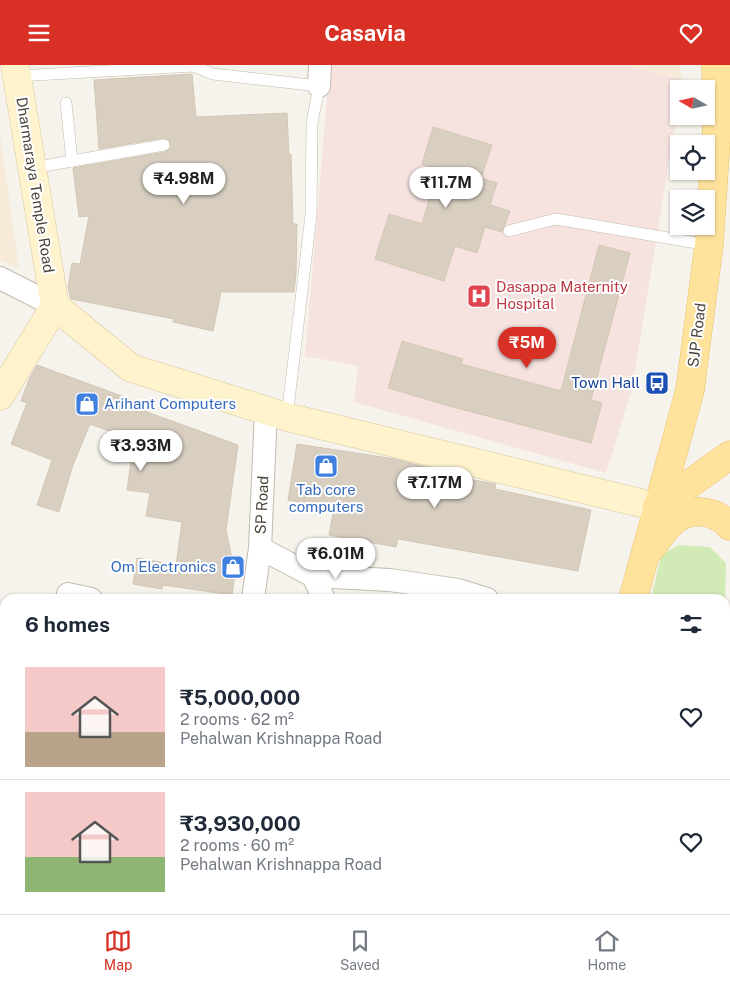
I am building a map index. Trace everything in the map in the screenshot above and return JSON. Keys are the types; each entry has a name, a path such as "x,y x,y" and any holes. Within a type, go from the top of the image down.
{"main road":[{"name":"SJP Road","path":"634,594 690,390 709,245 717,125 713,66"},
{"name":"Dharmaraya Temple Road","path":"16,70 55,306"},
{"path":"0,396 55,306 131,368 277,413 657,507 730,455"},
{"path":"643,559 670,523 680,516 692,512 714,514 730,526"}],"street":[{"path":"0,278 55,306"},
{"name":"SP Road","path":"254,594 277,413"},
{"path":"260,548 313,576 390,580 458,589 472,594"},
{"path":"313,576 322,594"}],"lane":[{"path":"16,70 193,66 213,74 319,75 312,123 311,215 277,413"},
{"path":"66,103 72,161"},
{"path":"32,168 164,145"},
{"path":"509,231 556,219 709,245"}],"shaded area":[{"name":"Dasappa Maternity Hospital","path":"330,65 623,65 682,80 670,80 670,125 675,125 673,135 670,135 670,155 632,389 606,473 354,402 358,366 305,356"},
{"path":"623,65 679,65 682,80"},
{"path":"0,134 19,269 0,260"}],"green space":[{"path":"679,545 710,547 726,563 725,594 652,594 661,555"}],"building":[{"path":"192,74 196,117 287,113 289,155 291,154 293,224 297,224 294,292 221,292 213,331 173,322 174,319 71,299 68,287 72,263 80,264 89,216 79,217 73,168 165,152 171,147 169,140 163,138 99,149 94,80"},
{"path":"433,127 492,145 481,178 497,183 490,205 510,211 502,232 485,227 477,253 455,246 444,281 375,259 389,214 422,224 438,169 422,164"},
{"path":"599,245 630,253 591,400 602,403 591,443 388,388 402,341 463,359 461,364 561,391"},
{"path":"37,365 130,399 129,402 149,409 147,412 238,445 226,530 235,573 232,594 163,585 162,589 133,584 137,558 176,565 182,522 146,516 150,493 127,490 134,440 90,424 73,465 59,512 37,505 52,460 11,444 27,403 21,401 29,379"},
{"path":"297,444 395,459 429,468 429,472 496,484 495,489 591,510 578,571 398,539 396,547 329,535 334,508 288,500"}],"place":[{"name":"Dasappa Maternity Hospital","path":"479,296"},
{"name":"Town Hall","path":"657,383"},
{"name":"Arihant Computers","path":"87,404"},
{"name":"Tab core computers","path":"326,466"},
{"name":"Om Electronics","path":"233,567"}]}
